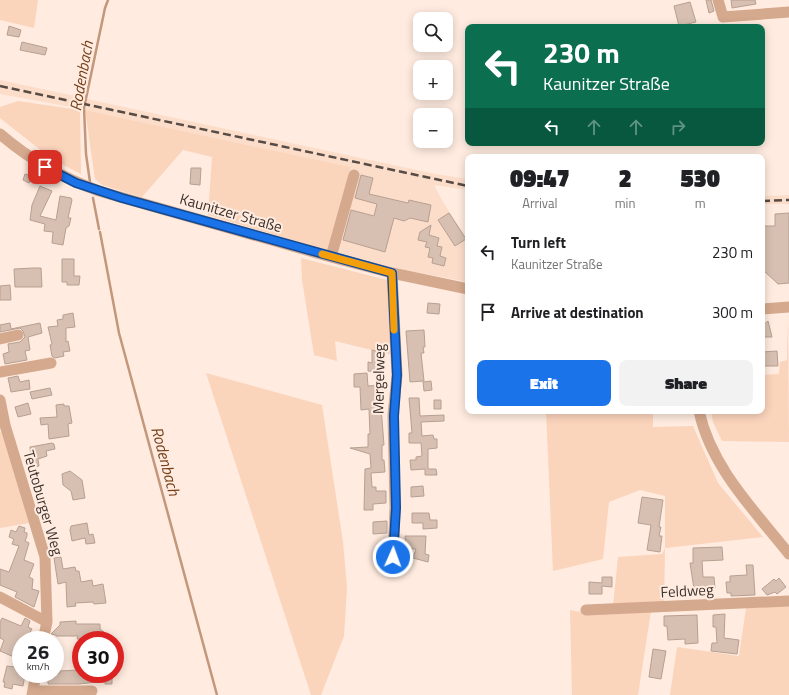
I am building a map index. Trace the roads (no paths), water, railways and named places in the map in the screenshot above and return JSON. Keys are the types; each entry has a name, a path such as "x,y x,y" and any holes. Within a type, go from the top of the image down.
{"street":[{"path":"718,0 723,17 789,12"},
{"name":"Kaunitzer Straße","path":"0,134 35,160 76,183 122,198 331,257 392,273 465,288"},
{"path":"331,257 354,175"},
{"name":"Mergelweg","path":"392,273 397,375 394,416 396,508 393,557"},
{"path":"765,309 789,307"},
{"path":"0,339 18,335"},
{"path":"0,372 51,363"},
{"name":"Teutoburger Weg","path":"0,400 3,426 46,557 47,622 45,631"},
{"path":"700,414 702,426 718,461 730,480 789,554"},
{"path":"0,597 47,622"},
{"name":"Feldweg","path":"586,610 789,601"},
{"path":"34,683 32,693 92,690"}],"waterway":[{"name":"Rodenbach","path":"90,182 86,154 84,108 108,0"},
{"name":"Rodenbach","path":"93,198 99,229"},
{"name":"Rodenbach","path":"100,232 119,333 217,695"}],"railway":[{"path":"0,86 465,185"},
{"path":"765,201 789,200"}]}
